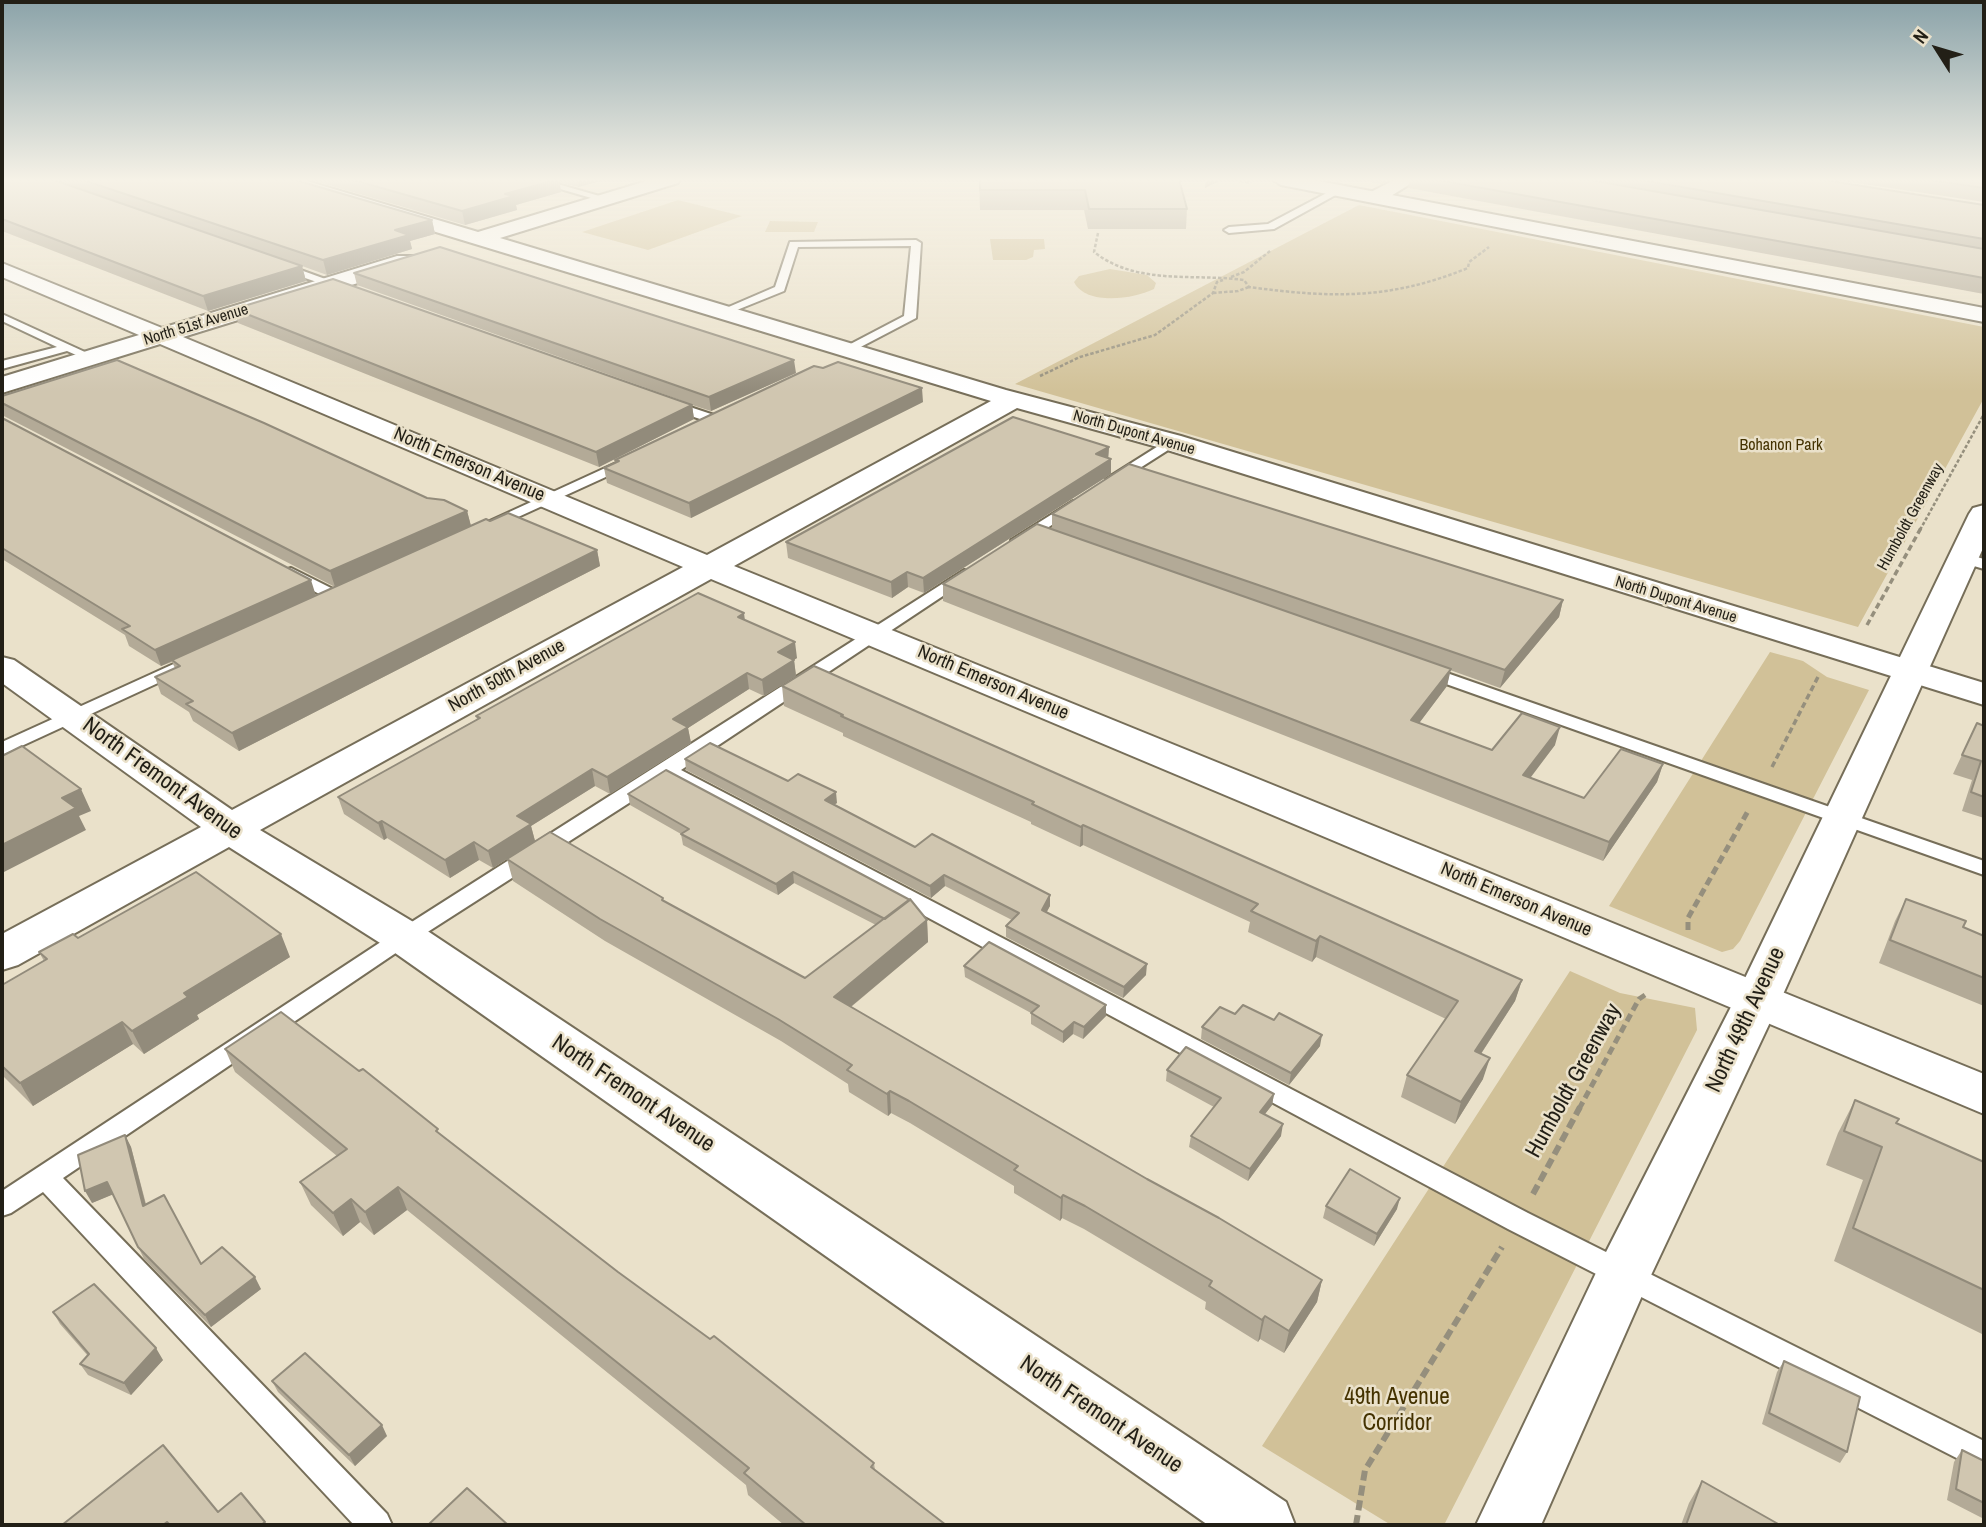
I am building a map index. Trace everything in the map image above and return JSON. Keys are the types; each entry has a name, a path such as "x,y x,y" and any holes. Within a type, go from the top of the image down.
{"street":[{"name":"North 51st Avenue","path":"2,385 340,286 439,250"},
{"name":"North Dupont Avenue","path":"519,250 723,312 849,354 1023,390 1171,442 1984,694"},
{"path":"1650,250 1984,315"},
{"name":"North Emerson Avenue","path":"2,269 707,566 1984,1095"},
{"name":"North 50th Avenue","path":"2,954 1023,390"},
{"name":"North 49th Avenue","path":"1508,1525 1624,1273 1757,1001 1909,672 1974,561 1984,514"},
{"name":"North Fremont Avenue","path":"2,667 231,829 404,937 1263,1525"}],"lane":[{"path":"723,312 780,289 792,250"},
{"path":"849,354 910,318 915,250"},
{"path":"263,260 340,286"},
{"path":"2,317 92,358"},
{"path":"2,365 69,347"},
{"path":"660,401 717,417 687,432"},
{"path":"1001,552 1171,442"},
{"path":"471,533 576,487 638,456"},
{"path":"1034,531 1060,540"},
{"path":"272,563 333,596"},
{"path":"2,1205 404,937 667,770 979,566"},
{"path":"2,749 197,659"},
{"path":"1410,665 1984,868"},
{"path":"667,770 1518,1221 1984,1457"},
{"path":"45,1177 376,1525"}],"path":[{"path":"1094,250 1103,261 1156,275 1194,279 1230,278 1244,280 1249,287"},
{"path":"1213,293 1217,282 1244,272 1272,250"},
{"path":"1023,390 1080,357 1155,335 1213,293 1238,291 1249,287 1323,296 1371,293 1430,281 1462,271 1485,250"},
{"name":"Humboldt Greenway","path":"1866,635 1867,624 1984,414"},
{"path":"1679,968 1689,950 1688,918 1760,789 1818,675 1824,671"},
{"name":"Humboldt Greenway","path":"1356,1525 1365,1470 1518,1221 1639,999 1672,981 1679,968"}],"green space":[{"path":"992,250 1034,250 1033,257 1026,260 993,260"},
{"name":"Bohanon Park","path":"1272,250 1591,250 1984,327 1984,398 1858,627 1015,384"},
{"path":"1110,269 1147,275 1156,283 1154,289 1123,298 1099,297 1080,290 1074,282 1079,276"},
{"path":"1770,652 1803,661 1827,677 1869,690 1740,941 1733,949 1722,952 1609,906"},
{"name":"49th Avenue Corridor","path":"1570,971 1620,993 1695,1008 1697,1030 1444,1525 1391,1525 1262,1446"}],"building":[{"path":"84,250 257,250 302,266 203,296"},
{"path":"294,250 357,250 323,260"},
{"path":"429,250 450,250 794,360 709,397 354,273"},
{"path":"1829,250 1984,250 1984,278"},
{"path":"333,279 692,405 596,452 234,309"},
{"path":"117,360 264,423 427,498 444,500 467,511 330,571 2,403 2,396"},
{"path":"838,362 922,388 689,503 604,468 619,461 615,460 814,366 823,368"},
{"path":"1013,417 1109,447 1096,454 1111,459 923,578 907,572 891,582 786,542"},
{"path":"2,418 311,580 155,650 122,629 130,626 2,548"},
{"path":"1129,464 1563,600 1505,670 1052,514"},
{"path":"508,513 597,550 232,733 186,704 193,701 155,677 180,666 172,660 486,519 490,521"},
{"path":"1037,524 1451,669 1411,720 1492,750 1522,713 1560,727 1523,775 1584,798 1621,749 1663,764 1609,842 943,584"},
{"path":"698,593 744,613 738,617 795,642 778,652 794,660 762,680 747,673 673,719 688,727 607,777 592,769 517,816 531,824 488,851 474,842 445,860 382,821 378,823 338,797 480,718 476,716"},
{"path":"814,666 1522,980 1475,1051 1490,1058 1461,1102 1407,1075 1458,1001 1320,936 1316,941 1251,911 1258,904 1083,825 1081,827 1032,804 1034,802 841,716 843,715 782,686"},
{"path":"1977,723 1984,726 1984,797 1971,792 1981,761 1962,755"},
{"path":"710,743 788,781 798,774 836,792 825,800 915,847 932,834 1050,895 1042,910 1147,964 1124,987 1006,926 1019,913 944,875 930,886 685,759"},
{"path":"22,746 81,789 62,798 76,808 2,845 2,756"},
{"path":"666,770 910,900 885,919 793,872 776,884 681,834 689,829 628,794"},
{"path":"550,832 663,898 662,900 805,978 910,899 927,920 834,997 1322,1280 1289,1331 1265,1316 1262,1320 1209,1286 1212,1281 1085,1206 1063,1195 1061,1198 1014,1170 1018,1166 909,1101 890,1091 887,1094 847,1070 852,1065 778,1019 600,919 507,859"},
{"path":"196,872 281,934 184,993 188,997 132,1031 122,1022 20,1083 2,1066 2,985 47,959 39,952 73,934 78,938"},
{"path":"1906,899 1966,921 1963,927 1984,936 1984,978 1890,940"},
{"path":"989,942 1106,1005 1084,1027 1074,1022 1063,1032 1031,1013 1039,1006 964,966"},
{"path":"1243,1005 1274,1020 1279,1013 1322,1035 1291,1073 1202,1027 1220,1007 1235,1014"},
{"path":"281,1012 359,1071 363,1069 438,1129 436,1131 618,1272 710,1339 714,1336 874,1463 871,1467 946,1525 806,1525 744,1473 749,1468 398,1187 365,1212 351,1199 333,1213 300,1182 347,1149 225,1049"},
{"path":"1186,1047 1274,1094 1260,1112 1283,1124 1250,1169 1191,1136 1221,1098 1167,1070"},
{"path":"1855,1100 1899,1119 1896,1123 1984,1162 1984,1290 1853,1228 1882,1147 1844,1131"},
{"path":"125,1135 143,1206 164,1195 201,1264 222,1247 255,1277 205,1315 138,1247 107,1182 85,1191 78,1155"},
{"path":"1350,1169 1400,1198 1377,1234 1326,1206"},
{"path":"94,1284 156,1348 124,1383 80,1364 89,1354 53,1312"},
{"path":"305,1353 382,1425 349,1455 272,1381"},
{"path":"1784,1361 1860,1397 1847,1452 1769,1413"},
{"path":"163,1445 218,1512 241,1493 265,1522 261,1525 170,1525 167,1522 163,1525 62,1525"},
{"path":"1962,1450 1984,1461 1984,1503 1956,1489"},
{"path":"1702,1481 1780,1525 1686,1525"},
{"path":"467,1488 508,1525 428,1525"}]}
